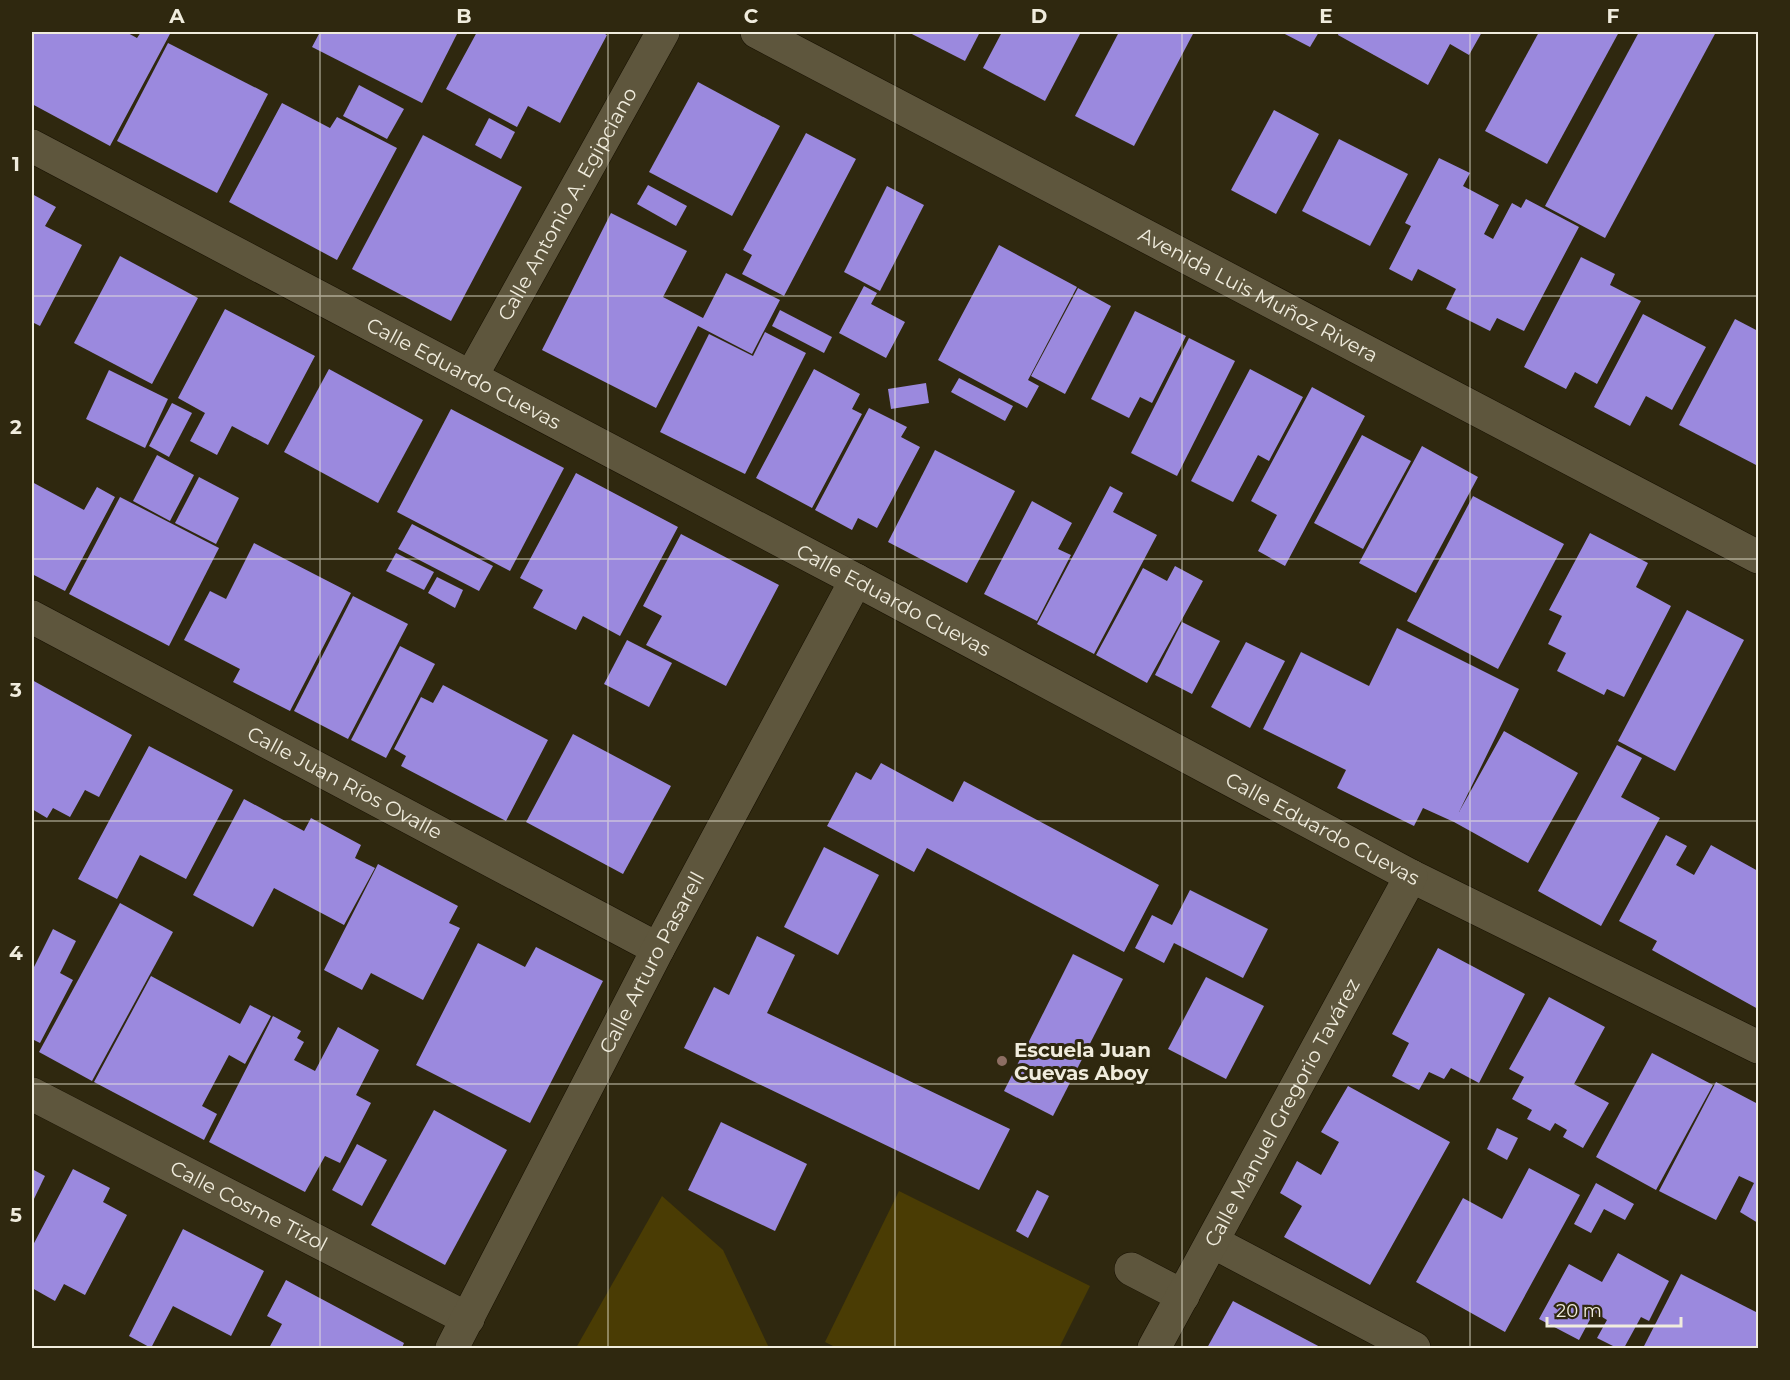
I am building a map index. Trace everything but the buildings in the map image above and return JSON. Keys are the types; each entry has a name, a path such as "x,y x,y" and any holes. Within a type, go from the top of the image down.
{"street":[{"name":"Calle Antonio A. Egipciano","path":"471,377 663,32"},
{"name":"Avenida Luis Muñoz Rivera","path":"757,32 1758,557"},
{"name":"Calle Eduardo Cuevas","path":"32,146 856,580 1411,876 1758,1047"},
{"name":"Calle Arturo Pasarell","path":"452,1348 658,949 856,580"},
{"name":"Calle Juan Ríos Ovalle","path":"32,617 658,949"},
{"name":"Calle Manuel Gregorio Tavárez","path":"1155,1348 1411,876"},
{"name":"Calle Cosme Tizol","path":"32,1094 468,1319"},
{"path":"1213,1242 1414,1348"},
{"path":"1131,1269 1183,1296"}],"shaded area":[{"path":"899,1191 1090,1286 1059,1348 837,1348 825,1342"},
{"path":"662,1196 723,1250 769,1348 576,1348"}],"place":[{"name":"Escuela Juan Cuevas Aboy","path":"1002,1061"}]}
